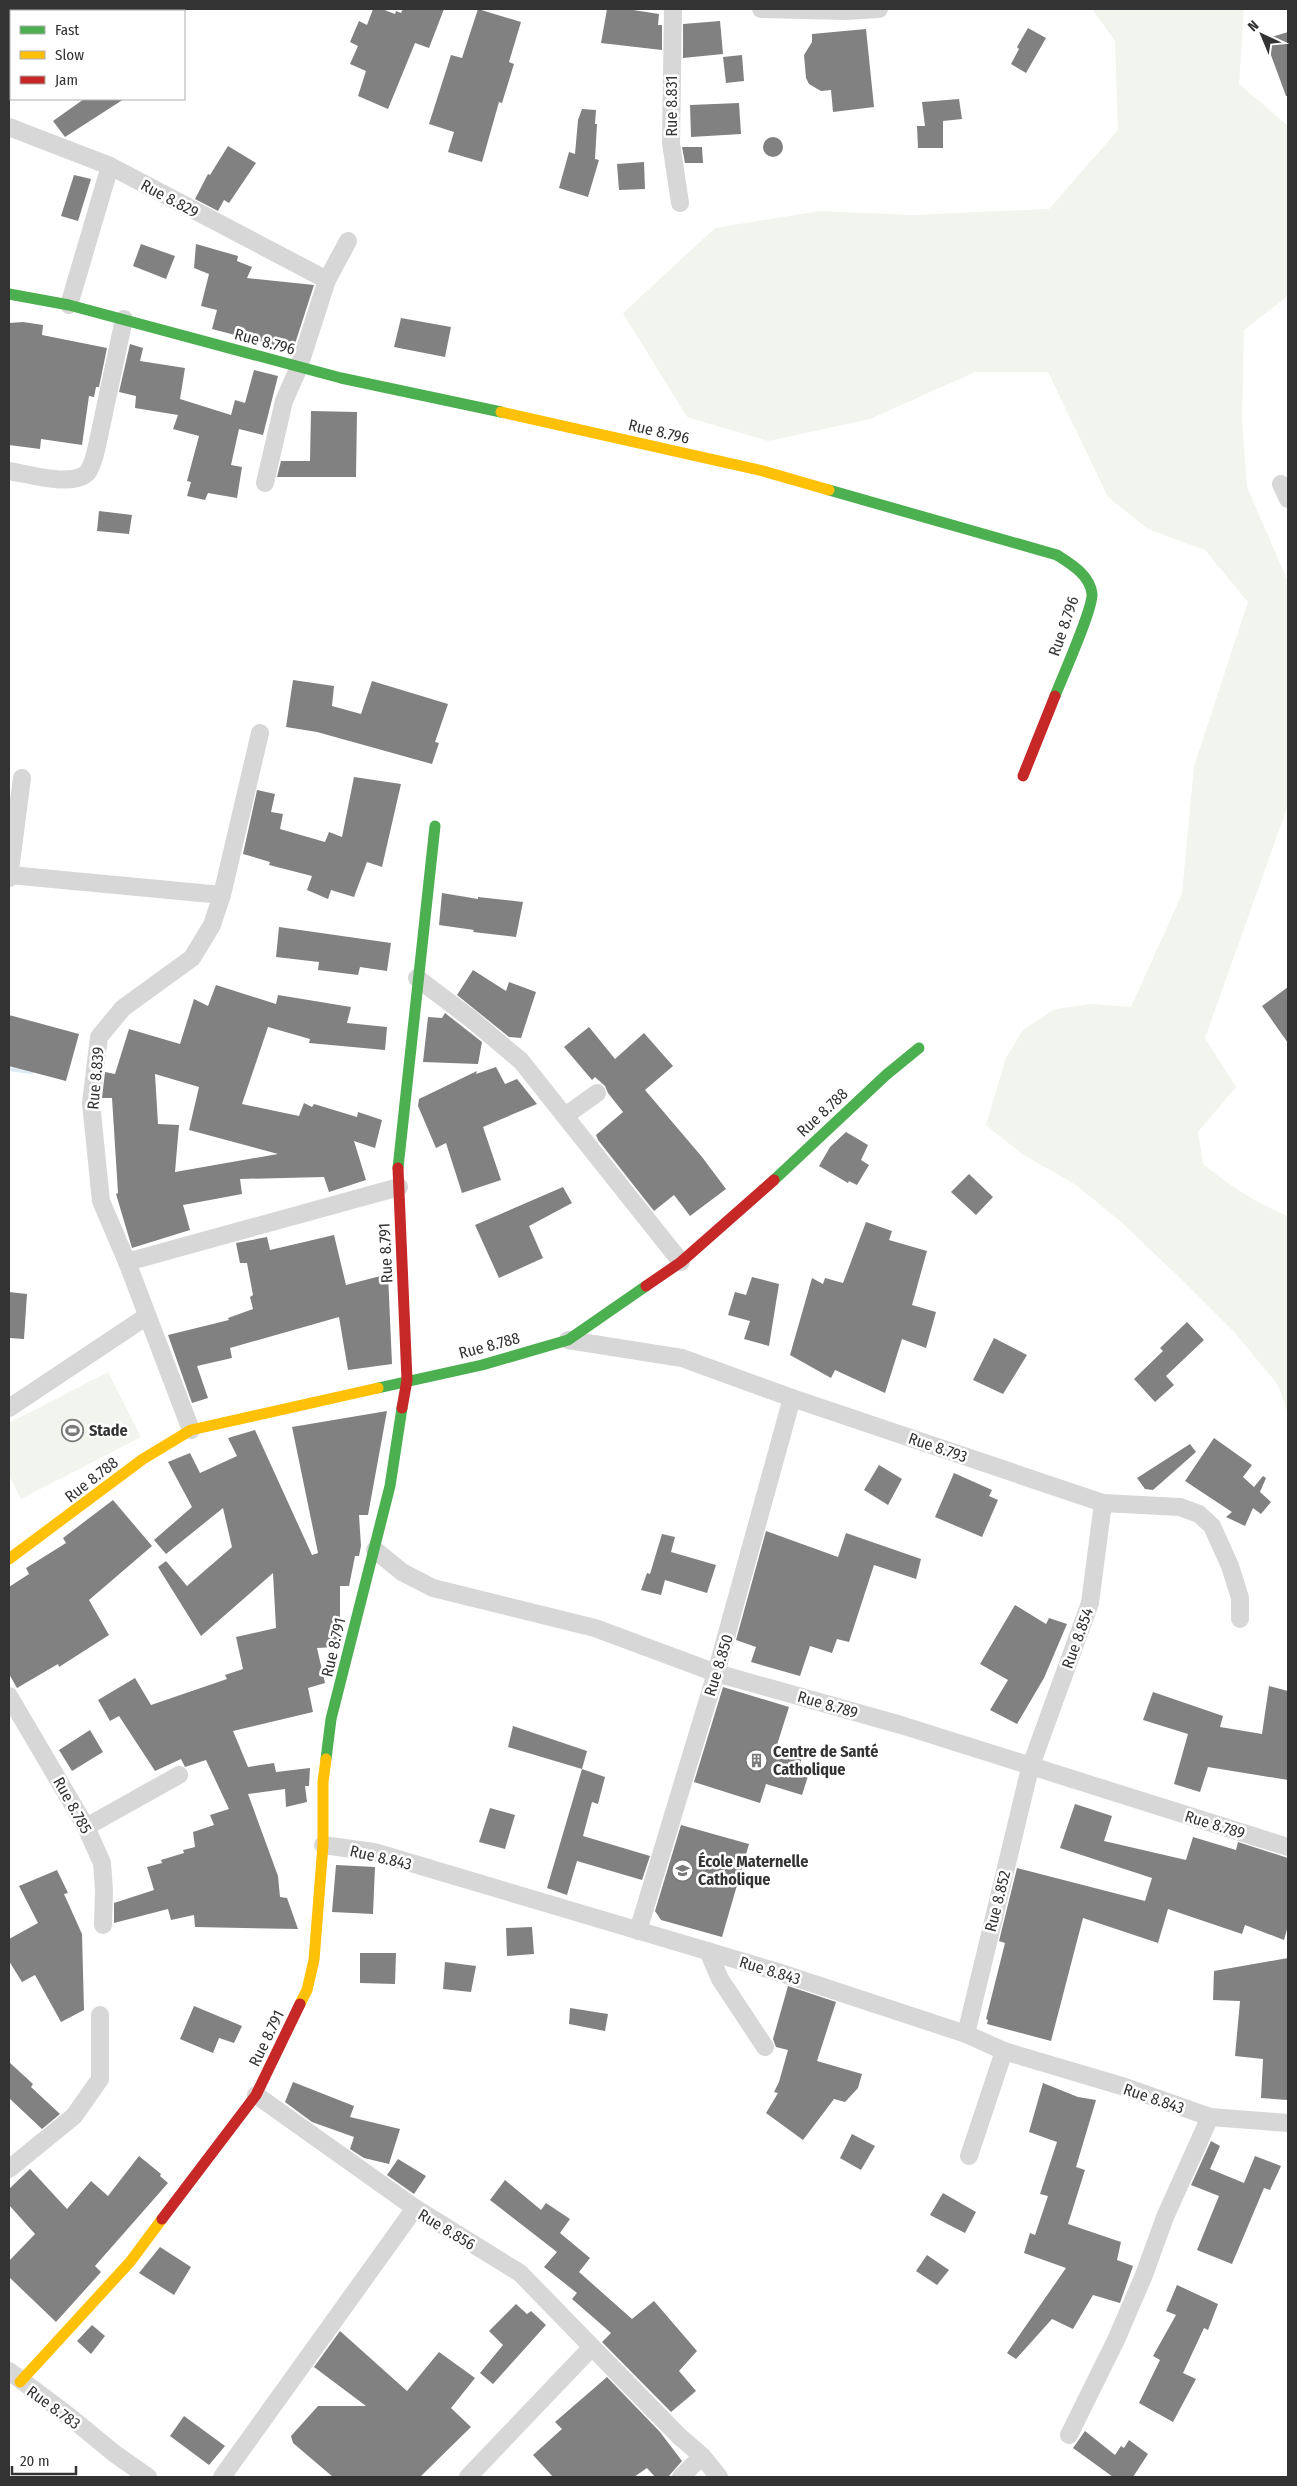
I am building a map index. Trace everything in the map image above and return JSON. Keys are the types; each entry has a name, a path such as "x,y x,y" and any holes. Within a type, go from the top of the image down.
{"street":[{"name":"Rue 8.831","path":"673,9 671,143 680,203"},
{"path":"761,9 845,11 878,9"},
{"name":"Rue 8.829","path":"9,127 110,166 326,280"},
{"path":"69,305 110,166"},
{"path":"264,483 284,401 299,367 326,280 348,241"},
{"name":"Rue 8.796","path":"9,294 69,305 299,367 763,471 1057,555 1081,571 1092,594 1087,615 1023,776"},
{"path":"9,471 66,480 79,479 87,473 92,464 97,446 124,319"},
{"name":"Rue 8.839","path":"191,1430 127,1262 101,1201 91,1103 99,1037 123,1008 192,958 212,925 222,895 260,733"},
{"path":"22,778 9,877 222,895"},
{"name":"Rue 8.791","path":"14,2376 130,2262 256,2095 307,1990 314,1960 323,1846 323,1782 331,1719 376,1550 390,1486 407,1380 398,1160 434,826"},
{"path":"417,978 470,1018 520,1061 681,1262"},
{"name":"Rue 8.788","path":"9,1559 52,1530 157,1448 191,1430 407,1380 482,1365 568,1340 681,1262 732,1219 886,1075 919,1048"},
{"path":"565,1116 597,1093"},
{"path":"127,1262 399,1187"},
{"path":"9,1408 146,1316"},
{"name":"Rue 8.793","path":"568,1340 682,1358 792,1398 1103,1503 1180,1507 1199,1514 1212,1526 1230,1566 1240,1598 1240,1619"},
{"name":"Rue 8.850","path":"638,1931 716,1673 792,1398"},
{"name":"Rue 8.854","path":"1030,1768 1090,1603 1103,1503"},
{"name":"Rue 8.789","path":"376,1550 402,1572 434,1588 595,1628 716,1673 901,1725 1030,1768 1288,1847"},
{"name":"Rue 8.785","path":"9,1696 86,1827 102,1863 104,1890 103,1925"},
{"name":"Rue 8.852","path":"966,2034 1030,1768"},
{"path":"86,1827 179,1774"},
{"name":"Rue 8.843","path":"323,1846 374,1852 781,1973 966,2034 1004,2051 1126,2087 1210,2117 1288,2124"},
{"path":"708,1951 720,1979 764,2047"},
{"path":"9,2169 74,2116 100,2079 100,2014"},
{"path":"968,2156 1004,2051"},
{"path":"256,2095 415,2208"},
{"path":"1069,2435 1119,2332 1144,2275 1165,2218 1210,2117"},
{"name":"Rue 8.856","path":"222,2477 415,2208 520,2273 702,2456 719,2477"},
{"path":"468,2477 592,2347"},
{"name":"Rue 8.783","path":"14,2376 148,2477"},
{"path":"681,2477 702,2456"}],"shaded area":[{"path":"1092,9 1244,9 1239,84 1288,126 1288,296 1244,330 1242,420 1247,487 1288,582 1288,805 1205,1038 1236,1087 1198,1132 1203,1164 1265,1206 1288,1216 1288,1414 1278,1385 1235,1333 1179,1277 1120,1221 1076,1185 1022,1154 986,1125 1006,1058 1023,1030 1055,1009 1092,1004 1131,1007 1182,894 1194,766 1248,602 1205,550 1148,529 1108,497 1048,372 975,372 870,419 768,441 687,417 623,313 715,228 820,211 913,215 1049,209 1118,130 1115,41"},
{"name":"Stade","path":"108,1372 141,1437 21,1499 9,1475 9,1423"}],"building":[{"path":"373,9 382,9 395,14 396,11 401,13 403,9 444,9 429,48 415,43 388,109 358,96 366,71 350,64 358,46 350,42 359,21 367,25"},
{"path":"478,9 521,22 509,62 514,64 502,103 499,102 482,162 448,152 454,132 429,124 451,55 462,58"},
{"path":"607,9 627,9 659,14 658,25 662,25 662,50 601,43"},
{"path":"720,21 723,54 683,58 683,24"},
{"path":"1028,28 1046,38 1026,73 1011,64 1019,49 1017,47"},
{"path":"866,29 874,107 833,112 831,90 821,91 809,84 806,78 804,55 812,42 812,34"},
{"path":"1288,32 1288,96 1286,96 1265,39"},
{"path":"742,55 744,81 726,83 723,57"},
{"path":"959,99 962,119 943,121 943,148 918,148 917,126 925,126 922,102"},
{"path":"83,100 122,100 65,137 53,121"},
{"path":"739,103 741,134 691,137 690,105"},
{"path":"582,109 596,110 595,124 597,124 595,159 599,160 588,197 559,188 569,152 575,154 578,120"},
{"path":"773,137 780,140 783,147 780,154 773,157 766,154 763,147 766,140"},
{"path":"228,146 256,163 229,203 224,200 218,211 195,199 208,174 210,175"},
{"path":"682,147 702,147 703,163 685,163"},
{"path":"644,162 645,189 619,190 617,164"},
{"path":"74,175 91,179 78,221 61,216"},
{"path":"141,244 175,256 166,279 133,266"},
{"path":"196,244 238,256 237,261 252,267 247,278 314,285 293,350 212,329 217,310 201,306 209,274 194,268"},
{"path":"401,318 451,327 445,357 394,347"},
{"path":"23,322 43,325 42,335 107,348 99,387 96,387 94,397 89,396 82,445 41,439 40,449 9,445 9,323"},
{"path":"130,344 143,348 140,361 185,368 180,399 231,415 235,400 245,403 254,370 278,376 263,435 239,429 231,465 242,467 237,498 208,493 205,500 187,496 191,482 187,481 199,436 173,429 178,415 135,408 136,396 119,392"},
{"path":"311,411 357,412 356,477 277,477 281,461 310,461"},
{"path":"99,511 132,515 129,534 97,531"},
{"path":"293,680 334,686 332,706 361,714 372,681 448,704 435,742 439,743 432,764 317,732 286,727"},
{"path":"354,777 401,784 382,867 367,862 354,897 331,890 328,899 307,890 312,876 269,865 270,862 243,854 257,790 275,794 271,812 283,814 280,829 325,842 329,832 342,837"},
{"path":"442,893 478,899 478,897 523,902 516,937 473,932 474,930 439,925"},
{"path":"279,927 391,943 387,971 360,967 358,975 318,970 319,962 276,957"},
{"path":"473,970 506,991 509,982 536,992 521,1038 509,1037 457,995"},
{"path":"216,985 276,1004 278,995 351,1007 347,1023 387,1027 385,1050 309,1043 310,1039 268,1027 242,1104 299,1116 304,1103 312,1107 314,1104 357,1117 358,1112 382,1120 375,1148 354,1141 366,1180 329,1192 324,1177 240,1179 242,1194 183,1205 190,1230 132,1248 116,1194 118,1193 112,1098 102,1098 105,1072 115,1074 129,1029 180,1044 194,999 208,1006","holes":["155,1074 199,1087 189,1130 278,1154 175,1172 179,1125 158,1124"]},
{"path":"1288,987 1288,1043 1262,1006"},
{"path":"445,1013 482,1042 478,1064 423,1062 428,1017 442,1018"},
{"path":"9,1015 79,1034 66,1081 9,1066"},
{"path":"589,1027 615,1059 644,1033 673,1066 645,1090 702,1157 726,1189 690,1216 674,1195 654,1211 598,1140 596,1135 623,1112 608,1093 605,1086 595,1077 592,1080 564,1047"},
{"path":"496,1067 505,1084 517,1079 537,1104 483,1127 501,1180 462,1193 446,1143 436,1148 418,1106 419,1099 477,1071 476,1074"},
{"path":"846,1132 868,1145 861,1160 869,1165 857,1185 849,1181 848,1183 819,1166 830,1147"},
{"path":"969,1174 993,1197 976,1215 951,1192"},
{"path":"563,1187 572,1203 529,1226 543,1258 499,1278 475,1225"},
{"path":"866,1222 892,1231 889,1240 927,1251 912,1305 936,1312 926,1348 902,1339 885,1393 835,1370 831,1378 790,1355 812,1278 823,1284 825,1278 843,1283"},
{"path":"334,1235 346,1285 388,1274 392,1364 348,1370 339,1317 230,1348 232,1358 197,1366 208,1398 192,1403 168,1335 229,1320 228,1318 253,1309 250,1297 253,1295 247,1263 240,1263 236,1243 267,1237 270,1250"},
{"path":"752,1277 779,1284 769,1346 744,1339 750,1321 728,1315 735,1292 746,1295"},
{"path":"9,1292 27,1294 24,1339 9,1338"},
{"path":"1187,1322 1204,1340 1166,1376 1174,1385 1155,1402 1134,1379 1163,1351 1160,1348"},
{"path":"994,1338 1027,1355 1003,1394 973,1380"},
{"path":"387,1411 368,1515 359,1515 361,1546 359,1556 355,1556 349,1586 340,1586 340,1624 337,1624 338,1636 335,1647 317,1648 325,1683 308,1688 313,1712 233,1731 248,1767 274,1763 276,1772 310,1768 309,1786 305,1786 307,1802 286,1807 285,1789 248,1794 278,1876 280,1897 287,1898 298,1929 195,1927 194,1915 171,1920 168,1909 114,1923 114,1903 154,1890 147,1867 162,1863 161,1860 184,1853 183,1850 195,1847 193,1832 214,1825 210,1815 229,1809 206,1760 185,1767 181,1759 155,1771 119,1716 110,1721 98,1700 135,1678 151,1705 227,1679 225,1675 243,1669 236,1637 276,1628 273,1573 201,1636 158,1567 166,1561 187,1586 232,1547 223,1508 166,1554 154,1540 192,1507 168,1462 190,1453 200,1473 237,1456 228,1438 255,1430 312,1555 318,1553 292,1427"},
{"path":"1214,1438 1252,1465 1243,1477 1254,1487 1263,1476 1266,1478 1260,1492 1271,1502 1261,1514 1253,1508 1245,1526 1226,1517 1232,1512 1185,1481"},
{"path":"1190,1444 1196,1452 1153,1490 1145,1489 1137,1478"},
{"path":"879,1465 902,1479 888,1505 864,1490"},
{"path":"954,1473 992,1490 989,1496 998,1500 982,1537 935,1517"},
{"path":"113,1500 152,1546 89,1600 109,1635 59,1667 58,1664 17,1688 9,1674 9,1587 29,1574 26,1568 66,1543 63,1538"},
{"path":"766,1531 838,1557 846,1533 921,1559 916,1579 874,1565 849,1642 837,1639 832,1653 810,1646 800,1676 751,1662 756,1647 736,1640"},
{"path":"662,1534 675,1537 671,1552 716,1565 707,1593 665,1580 661,1595 641,1590 647,1573 650,1574"},
{"path":"1015,1605 1046,1624 1049,1618 1067,1624 1044,1678 1017,1724 990,1710 1008,1680 980,1664"},
{"path":"1269,1686 1288,1691 1288,1780 1208,1767 1200,1792 1174,1784 1188,1734 1143,1720 1153,1692 1223,1716 1220,1727 1262,1734"},
{"name":"Centre de Santé Catholique","path":"723,1687 789,1707 777,1745 803,1753 799,1769 809,1773 802,1795 766,1784 760,1803 694,1782"},
{"path":"513,1726 587,1751 582,1769 508,1747"},
{"path":"90,1730 103,1752 72,1771 59,1750"},
{"path":"582,1769 605,1777 598,1804 592,1802 583,1836 650,1856 642,1880 577,1861 567,1895 547,1888"},
{"path":"1075,1804 1112,1816 1104,1841 1186,1860 1193,1837 1236,1850 1238,1842 1288,1858 1288,1926 1284,1940 1245,1925 1242,1934 1168,1909 1158,1943 1083,1918 1051,2041 987,2024 988,2020 986,2019 1005,1943 999,1941 1017,1868 1145,1901 1152,1878 1060,1848"},
{"path":"490,1808 515,1815 505,1849 479,1842"},
{"name":"École Maternelle Catholique","path":"681,1825 749,1844 722,1937 661,1920 655,1911"},
{"path":"336,1865 375,1867 373,1914 332,1912"},
{"path":"57,1870 68,1893 64,1894 82,1934 84,2010 61,2022 35,1975 22,1982 9,1961 9,1939 38,1923 19,1886"},
{"path":"532,1927 534,1954 507,1956 506,1928"},
{"path":"360,1953 396,1953 395,1984 360,1983"},
{"path":"1288,1958 1287,2100 1261,2098 1263,2059 1235,2056 1240,2001 1213,2000 1214,1971"},
{"path":"445,1962 476,1966 471,1992 443,1989"},
{"path":"788,1986 836,2002 817,2061 862,2074 858,2088 845,2102 834,2099 803,2140 766,2113 778,2093 774,2092 779,2082 788,2050 776,2047 773,2039"},
{"path":"194,2006 242,2026 234,2043 219,2038 213,2053 180,2039"},
{"path":"570,2008 608,2014 605,2031 569,2024"},
{"path":"9,2062 33,2084 31,2087 60,2114 42,2129 9,2098"},
{"path":"293,2082 354,2106 350,2117 400,2129 389,2164 364,2158 350,2149 354,2137 312,2122 285,2102"},
{"path":"1043,2083 1078,2097 1096,2100 1076,2167 1085,2170 1068,2224 1121,2242 1117,2260 1133,2266 1120,2303 1093,2295 1073,2329 1052,2319 1016,2359 1007,2353 1066,2268 1024,2253 1030,2233 1035,2235 1048,2196 1040,2194 1057,2142 1029,2132"},
{"path":"852,2134 875,2146 861,2170 840,2158"},
{"path":"1211,2141 1220,2146 1210,2169 1244,2183 1255,2156 1281,2166 1270,2190 1264,2188 1232,2264 1197,2250 1219,2196 1191,2185"},
{"path":"139,2156 161,2174 160,2176 168,2183 95,2266 101,2272 56,2322 9,2277 9,2261 35,2234 9,2205 9,2189 30,2169 67,2209 91,2181 108,2196"},
{"path":"398,2159 426,2176 414,2194 387,2175"},
{"path":"505,2180 541,2210 546,2203 570,2219 560,2233 590,2258 579,2272 632,2319 654,2301 697,2351 679,2371 696,2391 671,2412 602,2342 611,2333 572,2299 577,2293 544,2267 557,2252 490,2200"},
{"path":"943,2193 976,2212 965,2233 930,2215"},
{"path":"160,2247 191,2267 174,2295 139,2273"},
{"path":"927,2255 949,2270 937,2285 916,2271"},
{"path":"1177,2285 1218,2304 1208,2330 1204,2328 1183,2373 1196,2379 1173,2422 1139,2403 1160,2360 1153,2356 1176,2315 1166,2311"},
{"path":"516,2304 527,2314 531,2311 546,2325 493,2384 480,2373 503,2345 489,2331"},
{"path":"92,2325 105,2336 91,2354 77,2341"},
{"path":"340,2331 407,2391 439,2352 475,2378 451,2408 471,2427 420,2477 333,2477 293,2443 291,2436 318,2406 366,2406 314,2367"},
{"path":"607,2377 660,2432 682,2461 668,2477 655,2477 647,2468 634,2477 553,2477 533,2455 562,2429 555,2422"},
{"path":"184,2416 225,2446 209,2465 170,2436"},
{"path":"1085,2431 1115,2455 1121,2446 1124,2448 1129,2440 1148,2454 1133,2477 1113,2477 1073,2448"}],"waterway":[{"path":"9,1068 31,1071"}],"traffic: fast":[{"path":"9,294 69,305 341,378 501,412"},
{"path":"829,490 1057,555 1079,571 1088,581 1092,594 1091,602 1083,628 1055,696"},
{"path":"398,1168 435,826"},
{"path":"774,1180 886,1075 919,1048"},
{"path":"378,1388 482,1365 568,1340 646,1286"},
{"path":"326,1759 331,1719 390,1486 402,1408"}],"traffic: slow":[{"path":"501,412 763,471 829,490"},
{"path":"9,1559 143,1459 191,1430 378,1388"},
{"path":"300,2004 307,1990 314,1960 323,1845 323,1782 326,1759"},
{"path":"20,2382 130,2262 162,2219"}],"traffic: jam":[{"path":"1023,776 1055,696"},
{"path":"398,1168 407,1380 402,1408"},
{"path":"646,1286 681,1262 774,1180"},
{"path":"162,2219 256,2095 300,2004"}],"place":[{"name":"Stade","path":"73,1430"},
{"name":"Centre de Santé Catholique","path":"757,1760"},
{"name":"École Maternelle Catholique","path":"682,1870"}]}
